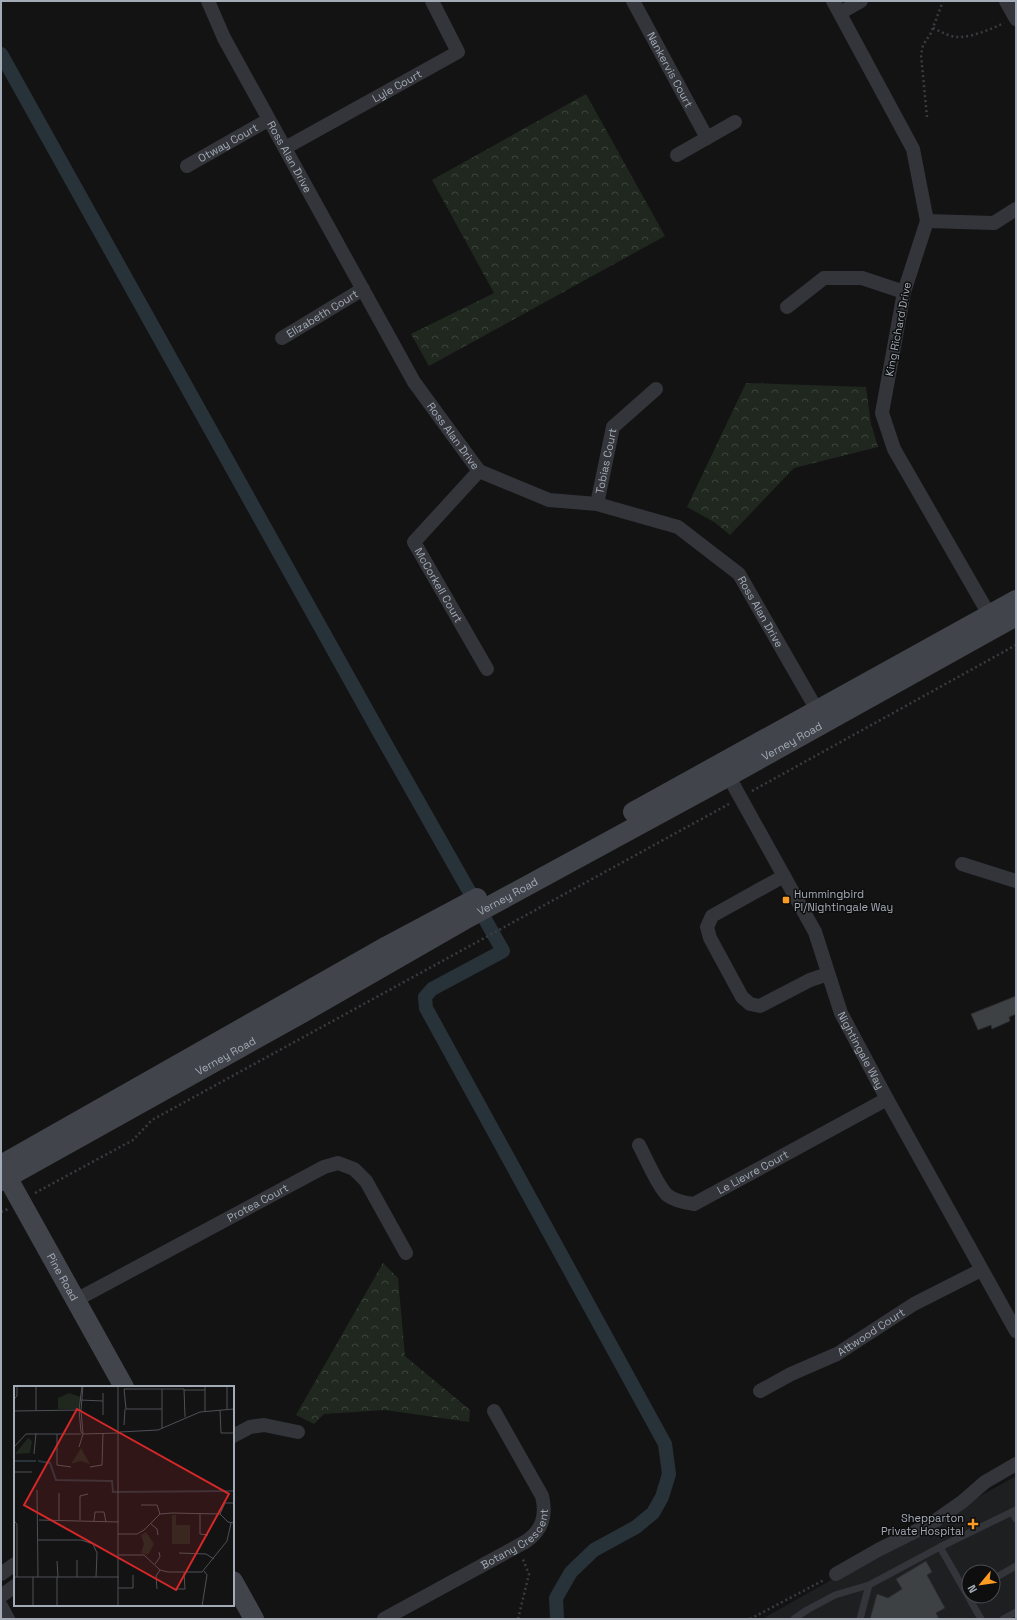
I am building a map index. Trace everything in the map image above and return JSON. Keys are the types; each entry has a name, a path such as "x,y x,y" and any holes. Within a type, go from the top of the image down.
{"street":[{"name":"Ross Alan Drive","path":"208,1 224,38 268,120 285,148 414,382 479,471 549,500 597,504 678,527 739,574 820,716"},
{"name":"Lyle Court","path":"285,148 458,52 432,1"},
{"name":"Nankervis Court","path":"633,1 707,138"},
{"path":"836,7 861,1"},
{"path":"1006,1 1016,18"},
{"name":"King Richard Drive","path":"836,7 913,149 927,221 904,292 882,413 894,449 993,621"},
{"name":"Otway Court","path":"187,166 268,120"},
{"path":"677,155 735,122"},
{"path":"927,221 994,223 1016,209"},
{"path":"787,307 824,278 862,278 904,292"},
{"name":"Elizabeth Court","path":"282,338 363,290"},
{"name":"Tobias Court","path":"597,504 613,427 656,389"},
{"name":"McCorkell Court","path":"479,471 414,542 487,669"},
{"name":"Verney Road","path":"3,1172 304,1012 461,914 993,621 1016,600"},
{"name":"Verney Road","path":"993,621 1016,616"},
{"name":"Nightingale Way","path":"725,769 816,932 841,1013 981,1270 1016,1331"},
{"path":"962,864 1016,881"},
{"path":"784,876 712,916 707,927 710,938 742,997 747,1003 753,1006 763,1005 810,980 828,974"},
{"name":"Le Lievre Court","path":"639,1145 658,1181 668,1195 681,1202 694,1204 887,1099"},
{"name":"Protea Court","path":"76,1300 324,1167 338,1163 354,1169 366,1181 406,1253"},
{"name":"Pine Road","path":"3,1172 21,1201 123,1386"},
{"name":"Attwood Court","path":"760,1391 797,1371 837,1354 914,1304 981,1270"},
{"name":"Botany Crescent","path":"384,1619 530,1538 539,1530 544,1517 542,1496 494,1411"},
{"path":"234,1435 250,1426 264,1425 298,1432"},
{"path":"836,1574 878,1550 932,1523 962,1502 985,1482 1016,1464"},
{"path":"1,1574 14,1565"},
{"path":"234,1583 254,1619"},
{"path":"1,1596 14,1587"},
{"path":"1,1606 8,1619"}],"lane":[{"path":"794,1619 835,1595 869,1585 940,1547 1014,1511 1016,1519"},
{"path":"940,1547 961,1581"},
{"path":"1001,1574 1016,1566"},
{"path":"860,1619 869,1585"},
{"path":"974,1604 981,1619"},
{"path":"1003,1619 1016,1612"}],"path":[{"path":"927,117 921,55 923,45 933,28 943,1"},
{"path":"933,28 950,36 960,38 987,30 1016,18"},
{"path":"1,1212 133,1140 152,1120 463,948 741,798 1016,645"},
{"path":"516,1546 529,1574 518,1619"},
{"path":"750,1619 836,1574"}],"shaded area":[{"name":"Shepparton Private Hospital","path":"1016,1476 1016,1619 762,1619"}],"green space":[{"path":"586,94 665,236 429,366 411,334 494,293 432,180"},
{"path":"746,383 866,387 871,424 878,447 794,468 730,535 714,522 687,507"},
{"path":"383,1263 398,1278 405,1356 470,1410 469,1422 385,1410 324,1414 314,1424 296,1415"}],"building":[{"path":"1016,996 1016,1014 1009,1017 1010,1021 992,1029 991,1025 978,1030 971,1014"},
{"path":"926,1561 932,1572 927,1575 945,1608 936,1613 939,1619 870,1619 877,1594 888,1598 902,1589 896,1579"}],"waterway":[{"path":"1,54 379,732 503,951 432,989 425,997 426,1008 665,1444 669,1474 662,1497 653,1513 636,1527 594,1550 571,1572 556,1598 557,1619"}],"place":[{"name":"Hummingbird Pl/Nightingale Way","path":"786,900"},
{"name":"Shepparton Private Hospital","path":"973,1524"}]}
